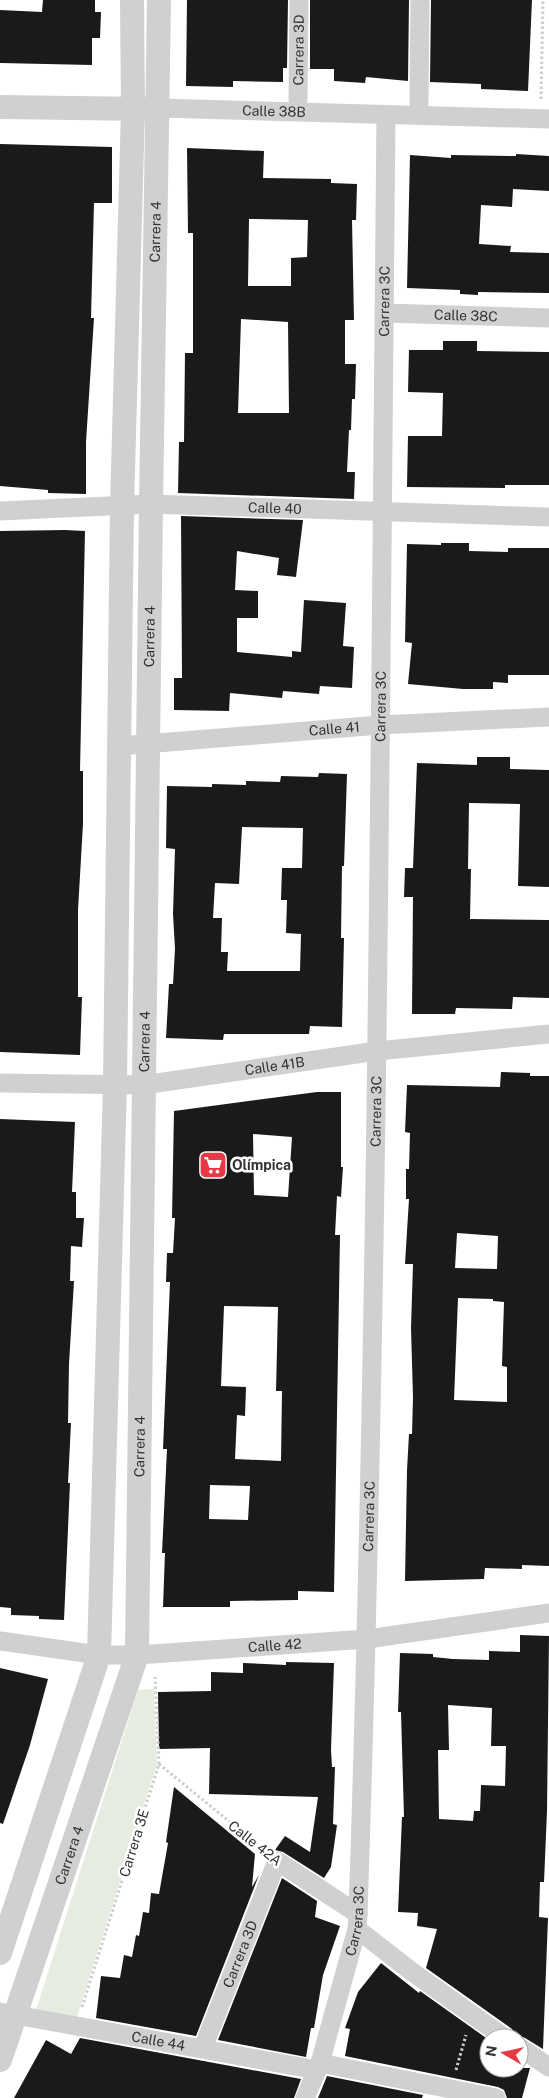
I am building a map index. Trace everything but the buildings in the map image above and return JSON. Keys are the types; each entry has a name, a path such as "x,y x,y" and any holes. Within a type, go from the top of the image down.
{"street":[{"name":"Carrera 4","path":"0,1953 99,1655 115,1084 122,507 133,109 132,0"},
{"name":"Carrera 4","path":"0,2060 5,2025 146,1655 143,1085 149,742 150,504 159,108 159,0"},
{"name":"Carrera 3D","path":"298,100 299,0"},
{"path":"419,104 420,0"},
{"name":"Calle 38B","path":"0,107 159,108 386,116 545,119"},
{"name":"Carrera 3C","path":"305,2098 318,2066 357,1922 367,1639 377,1051 386,116"},
{"name":"Calle 38C","path":"384,313 549,318"},
{"name":"Calle 40","path":"0,511 122,507 150,504 549,517"},
{"name":"Calle 41","path":"120,746 149,742 549,716"},
{"name":"Calle 41B","path":"0,1083 143,1085 377,1051 549,1034"},
{"name":"Calle 42","path":"0,1641 99,1655 146,1655 367,1639 549,1612"},
{"name":"Carrera 3D","path":"202,2048 277,1861"},
{"name":"Calle 42A","path":"277,1861 357,1922 471,2015 491,2028"},
{"name":"Calle 44","path":"5,2025 76,2026 496,2098"},
{"path":"529,2054 549,2068"}],"path":[{"path":"542,0 545,119"},
{"name":"Carrera 3E","path":"76,2026 159,1764 146,1655"},
{"name":"Calle 42A","path":"159,1764 277,1861"},
{"path":"451,2089 471,2015"}],"shaded area":[{"path":"154,1689 157,1764 77,2017 36,2010 138,1690"}],"place":[{"name":"Olímpica","path":"213,1165"}]}
